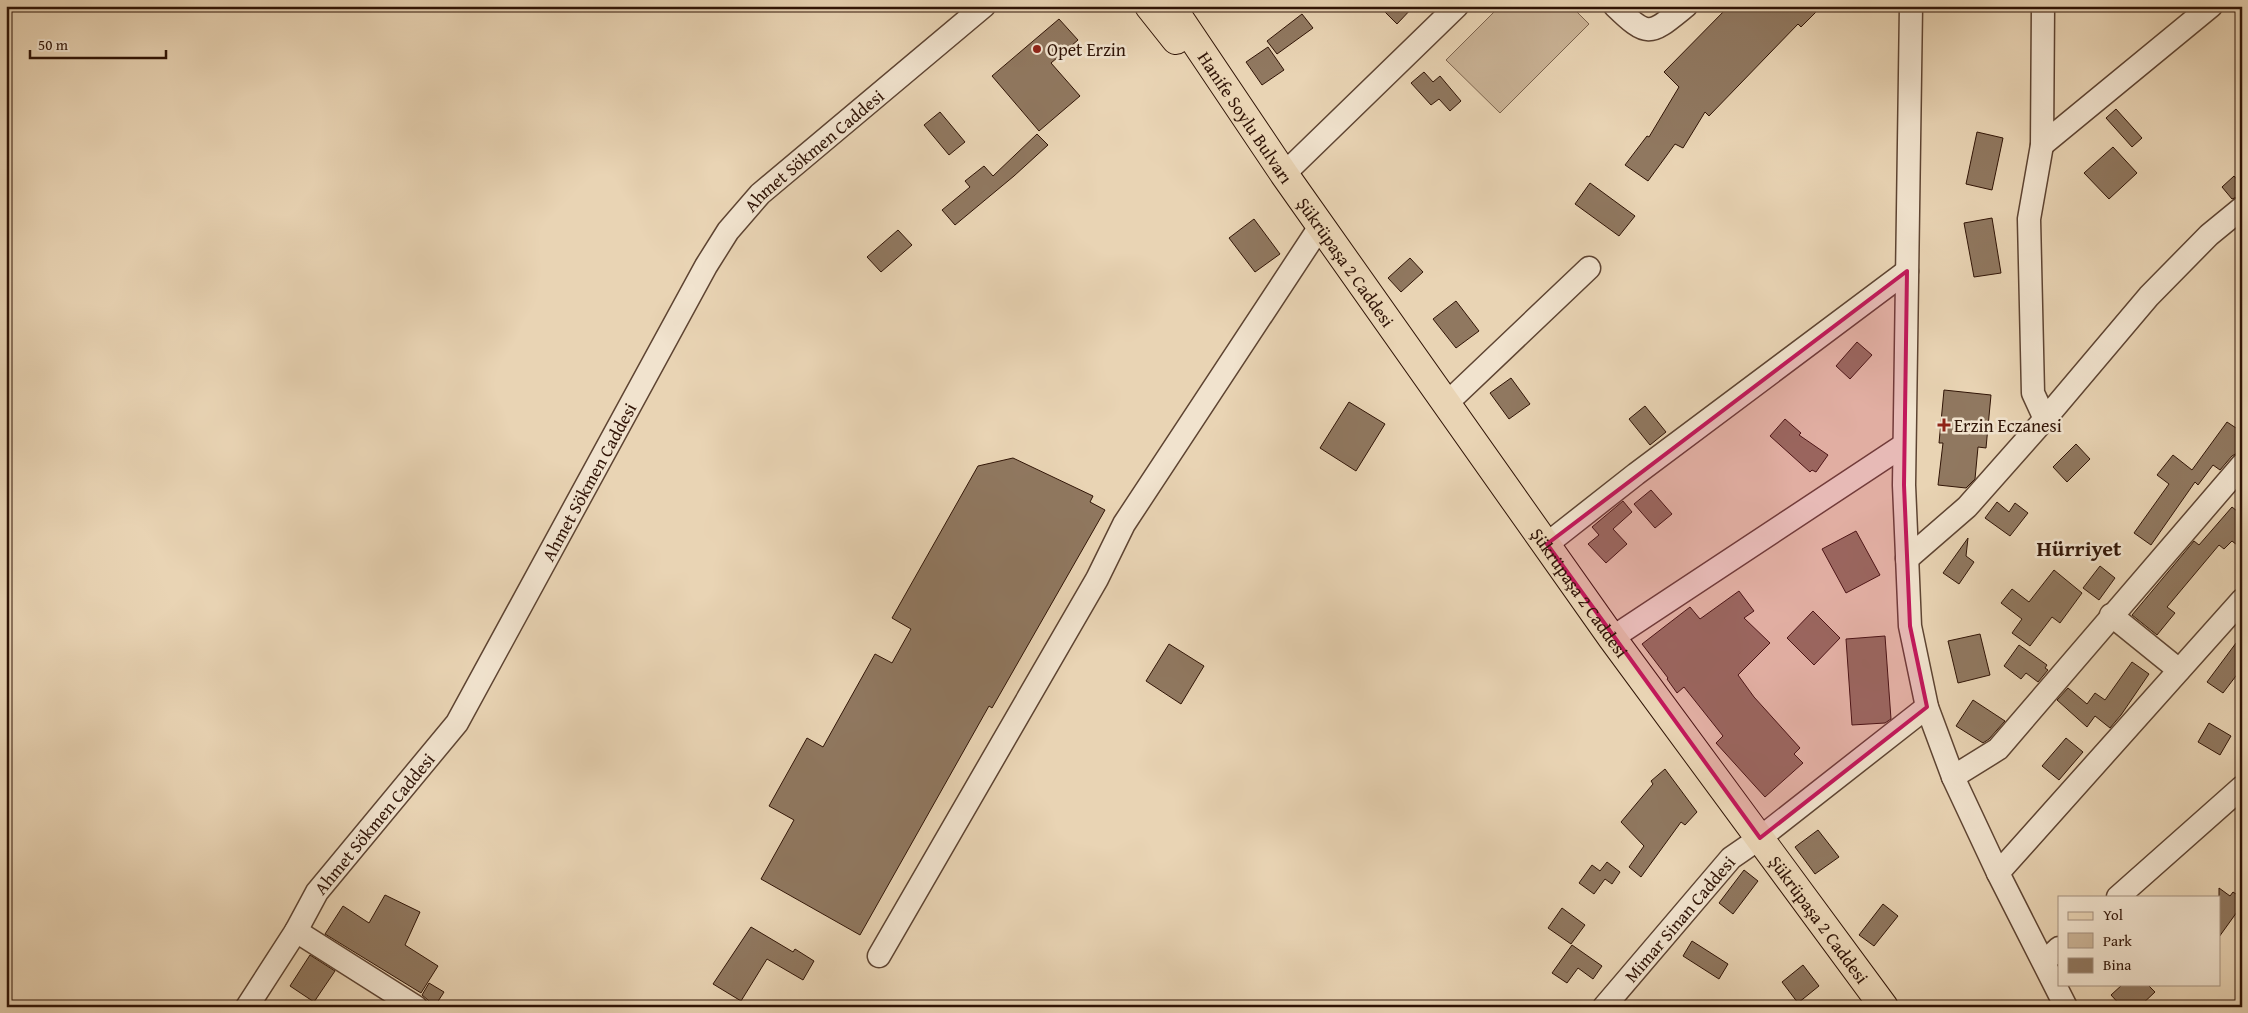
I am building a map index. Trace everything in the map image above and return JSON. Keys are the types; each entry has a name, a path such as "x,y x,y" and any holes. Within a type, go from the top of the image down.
{"main road":[{"name":"Hanife Soylu Bulvarı","path":"1149,6 1284,174"},
{"name":"Hanife Soylu Bulvarı","path":"1171,6 1284,174"},
{"name":"Şükrüpaşa 2 Caddesi","path":"1284,174 1612,638 1882,1006"}],"street":[{"name":"Ahmet Sökmen Caddesi","path":"247,1007 296,932 316,892 457,723 701,275 728,231 760,194 984,6"},
{"path":"1284,174 1457,6"},
{"path":"1615,6 1643,31 1651,31 1686,6"},
{"path":"1911,6 1904,446 1910,626 1927,707 1953,777 1998,873 2052,955 2058,977"},
{"path":"2043,6 2042,145 2029,219 2033,393 2045,419"},
{"path":"2042,145 2212,6"},
{"path":"1907,559 1967,507 2045,419 2149,296 2209,235 2242,208"},
{"path":"879,956 1092,588 1124,524 1321,225"},
{"path":"1447,403 1589,268"},
{"path":"1547,544 1636,474 1907,271"},
{"path":"1612,638 1904,446"},
{"path":"1953,777 1998,749 2242,464"},
{"path":"1998,873 2242,600"},
{"path":"2111,615 2179,670"},
{"name":"Mimar Sinan Caddesi","path":"1604,1007 1731,858 1760,838 1927,707"},
{"path":"2119,896 2242,787"},
{"path":"296,932 416,1007"},
{"path":"2060,986 2066,1007"}],"highlighted area":[{"path":"1907,271 1904,485 1910,626 1927,707 1760,838 1547,544"}],"green space":[{"path":"1500,6 1571,6 1589,24 1500,113 1446,60"}],"building":[{"path":"1379,6 1414,6 1397,24"},
{"path":"1729,6 1822,6 1801,27 1798,24 1709,116 1705,112 1683,148 1675,144 1648,181 1625,165 1647,136 1649,137 1679,87 1664,72"},
{"path":"1302,14 1313,28 1277,54 1267,41"},
{"path":"1059,19 1078,40 1051,63 1080,96 1039,131 992,76"},
{"path":"1268,47 1284,70 1262,85 1246,62"},
{"path":"1424,72 1433,82 1440,76 1461,101 1450,111 1439,99 1431,105 1411,83"},
{"path":"2116,109 2142,138 2132,147 2106,118"},
{"path":"940,112 965,142 949,155 924,125"},
{"path":"1977,132 2003,138 1992,190 1966,184"},
{"path":"1037,134 1048,145 955,225 942,210 970,187 965,181 984,166 993,176"},
{"path":"2113,147 2137,173 2109,199 2084,173"},
{"path":"2234,176 2242,185 2242,195 2232,199 2222,187"},
{"path":"1590,183 1635,216 1619,236 1575,204"},
{"path":"1992,218 2001,273 1974,277 1964,223"},
{"path":"1254,219 1280,254 1255,272 1229,238"},
{"path":"898,230 912,245 881,272 867,257"},
{"path":"1410,258 1423,272 1401,292 1388,278"},
{"path":"1456,301 1479,331 1456,348 1433,319"},
{"path":"1857,342 1872,355 1850,379 1836,366"},
{"path":"1511,378 1530,404 1509,419 1490,393"},
{"path":"1944,390 1991,395 1986,448 1978,447 1975,479 1966,488 1938,485 1943,443 1939,443"},
{"path":"1349,402 1385,424 1356,471 1320,448"},
{"path":"1645,406 1666,432 1650,445 1629,419"},
{"path":"1785,419 1801,433 1799,435 1828,455 1816,472 1812,470 1810,472 1770,436"},
{"path":"2227,422 2242,432 2242,449 2232,456 2220,470 2213,465 2198,485 2195,482 2151,545 2134,533 2169,484 2157,475 2173,455 2192,470"},
{"path":"2076,444 2090,459 2067,482 2053,467"},
{"path":"1013,458 1093,496 1090,502 1105,510 992,708 989,706 860,935 761,879 794,820 769,806 807,738 823,747 875,654 892,663 911,629 892,618 978,466"},
{"path":"1651,490 1672,514 1655,528 1634,504"},
{"path":"1623,501 1632,512 1613,529 1627,544 1606,563 1588,544 1599,535 1592,527"},
{"path":"1997,502 2009,512 2015,503 2028,513 2010,536 1985,518"},
{"path":"2232,507 2242,515 2242,549 2232,541 2224,549 2219,545 2167,607 2175,613 2157,635 2132,615 2194,541 2199,545"},
{"path":"1856,531 1880,575 1846,593 1822,549"},
{"path":"1968,538 1966,556 1974,562 1959,584 1943,573"},
{"path":"2100,566 2115,578 2099,600 2083,588"},
{"path":"2054,570 2082,593 2060,623 2052,617 2030,646 2012,633 2022,619 2001,603 2012,589 2029,602"},
{"path":"1739,591 1754,611 1744,618 1770,643 1738,675 1754,697 1800,748 1794,754 1803,763 1765,797 1716,743 1723,736 1684,687 1677,693 1642,644 1690,607 1700,619"},
{"path":"1813,611 1840,638 1814,665 1787,638"},
{"path":"1980,634 1990,675 1958,683 1948,641"},
{"path":"2242,635 2242,668 2223,693 2207,682"},
{"path":"1885,636 1891,719 1885,723 1852,725 1846,639"},
{"path":"1169,644 1204,666 1181,704 1146,681"},
{"path":"2019,645 2047,665 2045,668 2048,670 2038,682 2026,673 2021,679 2004,666"},
{"path":"2132,662 2149,674 2110,728 2095,716 2087,727 2057,700 2068,688 2087,704 2095,693 2105,700"},
{"path":"1973,700 2005,721 1983,743 1956,726"},
{"path":"2209,723 2231,736 2220,755 2198,742"},
{"path":"2066,738 2083,752 2059,780 2042,766"},
{"path":"1665,769 1697,812 1685,825 1681,822 1641,877 1629,867 1644,846 1621,822 1653,784 1651,781"},
{"path":"1818,830 1839,857 1815,874 1795,847"},
{"path":"1607,862 1620,872 1612,884 1605,879 1594,894 1579,883 1592,865 1600,871"},
{"path":"1744,870 1758,881 1733,914 1719,903"},
{"path":"2219,888 2230,896 2233,892 2242,898 2242,905 2220,936 2220,896"},
{"path":"385,895 420,912 405,945 438,966 421,993 325,934 343,906 369,923"},
{"path":"1883,904 1898,916 1874,946 1859,935"},
{"path":"1562,908 1585,925 1571,944 1548,928"},
{"path":"751,927 793,952 795,949 814,961 803,980 767,959 741,1001 713,984"},
{"path":"1692,941 1728,964 1719,979 1683,956"},
{"path":"1572,945 1602,966 1593,979 1578,968 1567,983 1552,973"},
{"path":"310,955 335,971 314,1002 290,986"},
{"path":"1803,965 1819,986 1798,1003 1782,982"},
{"path":"429,983 444,992 435,1006 422,995"},
{"path":"2121,986 2149,986 2155,992 2139,1007 2122,1007 2111,995"}],"place":[{"name":"Opet Erzin","path":"1037,49"},
{"name":"Erzin Eczanesi","path":"1944,425"}],"district":[{"name":"Hürriyet","path":"2079,548"}]}
